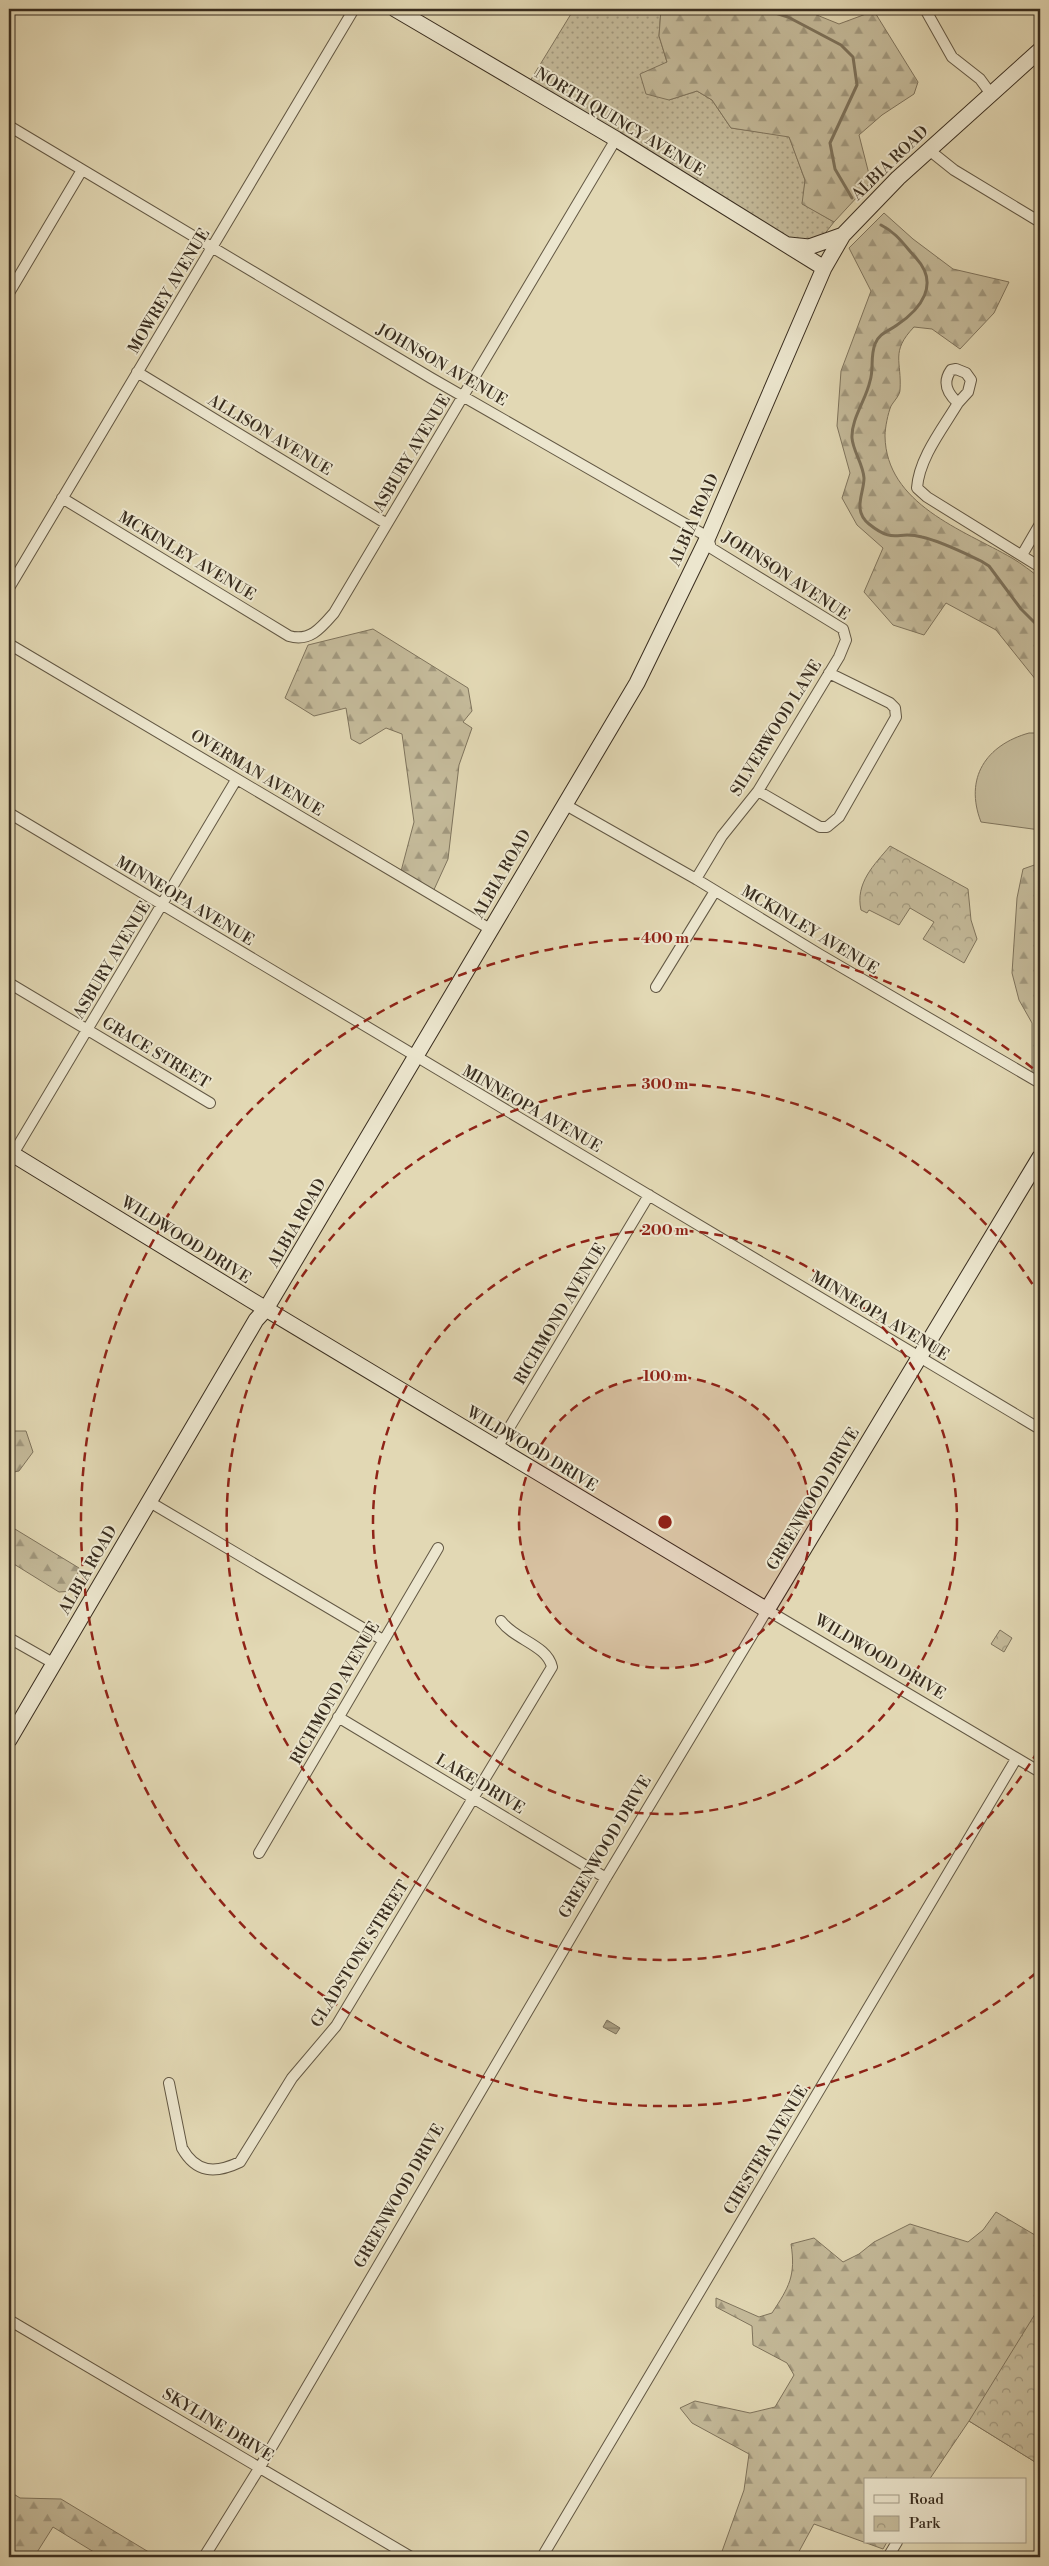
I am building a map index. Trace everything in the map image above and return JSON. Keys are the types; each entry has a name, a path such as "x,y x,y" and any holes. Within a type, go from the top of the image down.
{"street":[{"name":"MOWREY AVENUE","path":"9,588 354,9"},
{"name":"NORTH QUINCY AVENUE","path":"395,9 616,139 824,268"},
{"path":"925,9 952,57 980,79 991,94"},
{"name":"ALBIA ROAD","path":"9,1740 148,1501 256,1320 266,1309 637,682 708,537 824,268 843,235 898,178 1039,52"},
{"name":"JOHNSON AVENUE","path":"9,126 431,378 708,537 711,548 843,629 846,640"},
{"name":"ASBURY AVENUE","path":"297,638 311,636 334,614 616,139"},
{"path":"929,150 954,170 1040,222"},
{"path":"9,293 82,170"},
{"path":"785,245 809,247 843,235"},
{"name":"ALLISON AVENUE","path":"138,372 387,524"},
{"path":"958,403 919,473 917,488 927,497 1040,567"},
{"name":"MCKINLEY AVENUE","path":"62,498 297,638"},
{"path":"1022,555 1040,524"},
{"name":"SILVERWOOD LANE","path":"696,879 722,836 758,791 829,673 846,640"},
{"name":"OVERMAN AVENUE","path":"9,644 490,929"},
{"path":"758,791 820,827 827,827 839,817 896,717 895,708 890,703 829,673"},
{"name":"ASBURY AVENUE","path":"11,1153 163,905 236,780"},
{"name":"MCKINLEY AVENUE","path":"564,804 696,879 819,954 1040,1083"},
{"name":"MINNEOPA AVENUE","path":"9,813 414,1057 1040,1429"},
{"path":"656,987 715,891"},
{"name":"GRACE STREET","path":"9,983 210,1103"},
{"name":"WILDWOOD DRIVE","path":"11,1153 497,1448 1040,1772"},
{"name":"GREENWOOD DRIVE","path":"204,2557 260,2467 606,1878 1040,1157"},
{"name":"RICHMOND AVENUE","path":"497,1448 649,1195"},
{"path":"148,1501 383,1640"},
{"name":"RICHMOND AVENUE","path":"259,1853 438,1548"},
{"name":"GLADSTONE STREET","path":"169,2083 182,2148 187,2156 196,2166 211,2170 225,2170 240,2162 292,2078 336,2026 552,1667 547,1654 508,1631 501,1621"},
{"path":"9,1638 53,1663"},
{"name":"LAKE DRIVE","path":"338,1717 606,1878"},
{"name":"CHESTER AVENUE","path":"542,2557 1016,1758"},
{"name":"SKYLINE DRIVE","path":"9,2320 411,2557"},
{"path":"888,2557 896,2544"}],"green space":[{"path":"574,9 661,9 659,36 667,62 669,100 697,91 712,100 731,128 789,136 805,180 803,204 834,222 819,241 785,245 527,86"},
{"path":"661,9 802,9 839,24 874,11 918,82 914,94 882,115 859,135 871,182 834,222 802,204 805,180 789,137 731,128 712,100 697,91 669,100 646,94 640,74 667,62 659,36"},
{"path":"884,213 913,239 953,269 1009,282 994,313 960,349 932,329 914,327 902,343 900,350 900,392 891,406 885,436 889,460 898,480 913,497 930,512 1012,558 1040,578 1040,685 996,630 946,603 924,635 893,625 864,592 883,548 857,525 842,498 850,473 837,426 841,371 871,291 849,248"},
{"path":"373,629 468,688 472,711 463,722 472,728 459,765 448,859 432,894 400,875 414,822 402,734 386,728 360,744 351,739 346,708 314,716 285,698 308,645"},
{"path":"1029,733 1040,733 1040,830 981,822 976,806 975,791 982,765 1001,746 1014,738"},
{"path":"890,846 968,889 971,920 977,939 964,963 923,939 934,922 910,908 899,925 869,910 867,913 861,910 860,900 863,883 872,867"},
{"path":"1040,863 1040,1083 1032,1078 1032,1023 1019,1000 1012,973 1017,898 1023,869"},
{"path":"9,1431 26,1431 33,1452 19,1471 9,1473"},
{"path":"9,1521 10,1526 79,1568 74,1591 59,1592 9,1561"},
{"path":"1000,1630 1012,1638 1004,1652 991,1644"},
{"path":"996,2212 1040,2238 1040,2465 969,2421 930,2478 864,2478 864,2542 814,2524 796,2557 720,2557 744,2490 749,2454 692,2423 680,2408 695,2401 750,2413 775,2407 794,2375 787,2363 753,2345 752,2326 716,2307 716,2298 759,2317 772,2313 790,2281 793,2265 791,2244 814,2238 843,2262 859,2254 874,2242 910,2224 968,2242 983,2230"},
{"path":"1040,2306 1040,2465 969,2421"},
{"path":"9,2491 20,2498 61,2499 157,2557 102,2557 53,2527 34,2557 9,2557"},
{"path":"869,2544 886,2544 883,2549"}],"shaded area":[{"path":"607,2020 620,2028 616,2034 603,2027"}],"waterway":[{"path":"762,9 788,17 841,45 853,57 857,85 830,143 835,169 852,198"},
{"path":"881,225 896,236 916,258 927,277 927,286 920,304 906,319 882,335 877,340 874,349 870,381 852,431 853,443 864,478 860,502 861,513 869,524 885,534 896,536 914,535 930,539 945,544 989,566 1021,609 1040,628"},
{"path":"1040,871 1038,874 1040,889"}]}
